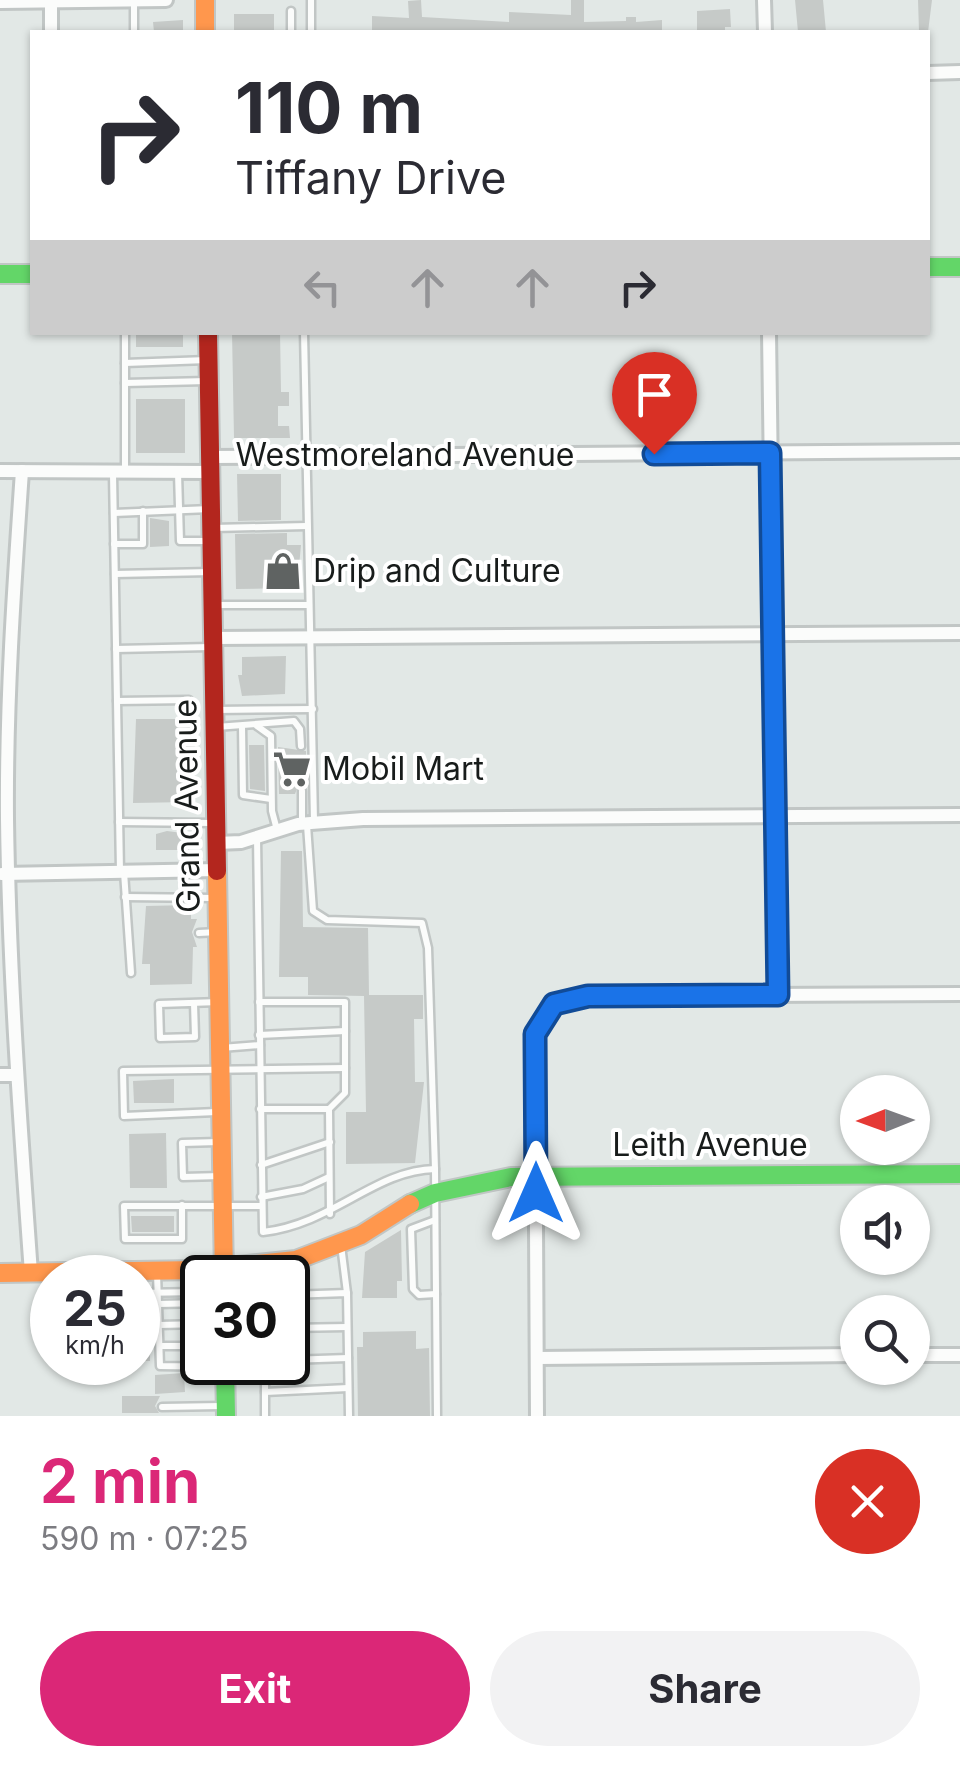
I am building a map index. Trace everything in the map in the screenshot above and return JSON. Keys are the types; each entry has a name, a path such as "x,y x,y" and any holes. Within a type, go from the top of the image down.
{"main road":[{"path":"205,0 206,30"},
{"path":"930,267 960,267"},
{"path":"0,274 30,274"},
{"name":"Grand Avenue","path":"208,335 224,1255"},
{"name":"Leith Avenue","path":"310,1255 341,1245 435,1193 474,1181 536,1176 960,1174"},
{"name":"Leith Avenue","path":"0,1273 30,1273"},
{"path":"220,1385 226,1411"}],"street":[{"path":"0,2 166,0"},
{"path":"764,0 765,30"},
{"path":"51,1 52,30"},
{"path":"930,72 960,72"},
{"path":"769,335 778,995"},
{"name":"Westmoreland Avenue","path":"0,471 178,473 210,464 306,456 960,451"},
{"path":"22,471 4,670 4,874 30,1260"},
{"path":"213,642 308,637 960,633"},
{"path":"217,843 308,823 960,815"},
{"path":"4,874 218,870"},
{"path":"537,1416 535,1034 554,1004 568,999 960,994"},
{"path":"0,1075 16,1075"},
{"path":"930,1355 960,1355"},
{"path":"536,1358 840,1356"}],"lane":[{"path":"134,30 138,0"},
{"path":"311,0 311,30"},
{"path":"291,12 291,30"},
{"path":"125,335 114,544 119,822 131,973"},
{"path":"304,335 307,605 313,709 308,823 313,912 326,920 422,924 428,948 437,1416"},
{"path":"125,363 208,360"},
{"path":"124,383 208,381"},
{"path":"178,473 180,541 211,526 307,526"},
{"path":"114,513 180,509 211,526"},
{"path":"114,544 143,544 143,511"},
{"path":"115,574 212,572"},
{"path":"213,605 307,605"},
{"path":"116,649 213,642"},
{"path":"117,700 190,700"},
{"path":"215,719 313,709"},
{"path":"215,719 242,726 294,722 300,729 301,746"},
{"path":"242,726 243,795 272,800"},
{"path":"257,726 271,736 272,800 277,830"},
{"path":"302,792 308,823"},
{"path":"119,822 217,823"},
{"path":"257,837 262,1232 330,1214 400,1174 435,1169"},
{"path":"125,897 218,898"},
{"path":"199,933 219,932"},
{"path":"194,1004 195,1037 160,1038 159,1004 220,1002"},
{"path":"259,1002 345,1002 345,1093 329,1109 260,1109"},
{"path":"259,1035 345,1031"},
{"path":"220,1048 260,1045"},
{"path":"221,1112 124,1116 123,1072 345,1068"},
{"path":"329,1109 330,1214"},
{"path":"222,1142 182,1143 183,1177 222,1176"},
{"path":"261,1165 330,1142"},
{"path":"182,1205 182,1239 125,1240 124,1206 182,1205 223,1207 262,1201 329,1177"},
{"path":"435,1220 410,1229 413,1290 436,1294"},
{"path":"341,1245 347,1293 349,1416"},
{"path":"310,1294 347,1293"},
{"path":"310,1327 348,1326"},
{"path":"160,1346 180,1346"},
{"path":"310,1359 348,1358"},
{"path":"265,1385 265,1416"},
{"path":"265,1392 348,1388"},
{"path":"162,1406 226,1411"}],"building":[{"path":"421,0 422,17 509,22 509,12 571,15 571,0 584,0 584,22 626,21 626,17 636,17 636,22 662,20 662,30 372,30 372,16 409,18 408,1"},
{"path":"795,0 823,0 826,30 798,30"},
{"path":"918,0 932,0 928,30 919,30"},
{"path":"730,9 731,27 697,30 697,11"},
{"path":"234,14 274,14 274,30 234,30"},
{"path":"183,20 183,30 154,30 153,22"},
{"path":"136,335 183,335 183,347 136,347"},
{"path":"232,335 280,335 281,392 289,392 289,406 278,406 278,426 289,426 290,438 234,438"},
{"path":"136,399 185,399 185,453 136,453"},
{"path":"237,474 281,474 281,520 238,521"},
{"path":"150,518 169,521 169,546 150,547"},
{"path":"287,533 287,545 301,545 297,588 236,589 235,534"},
{"path":"286,656 285,694 242,696 238,675 242,675 242,657"},
{"path":"136,719 195,719 195,775 189,775 189,802 133,803"},
{"path":"249,745 264,745 265,791 250,789"},
{"name":"Mobil Mart","path":"278,747 306,751 306,786 298,786 295,794 279,794"},
{"path":"156,834 190,834 189,850 156,850"},
{"path":"281,851 302,851 303,927 368,928 369,995 423,995 423,1019 414,1019 415,1082 424,1082 415,1163 346,1164 346,1112 366,1112 364,996 308,995 308,977 279,977"},
{"path":"191,905 191,919 197,919 192,932 197,947 193,947 192,984 150,985 150,964 142,964 146,906"},
{"path":"174,1079 174,1103 134,1103 133,1081"},
{"path":"166,1133 167,1188 130,1188 129,1134"},
{"path":"131,1216 174,1216 174,1232 132,1232"},
{"path":"401,1230 402,1281 397,1281 397,1298 362,1298 365,1252"},
{"path":"416,1331 416,1349 429,1348 430,1416 358,1416 357,1347 363,1347 363,1332"},
{"path":"180,1373 180,1385 185,1385 185,1392 155,1394 160,1375"},
{"path":"122,1396 160,1396 155,1406 159,1413 122,1413"}],"traffic: fast":[{"path":"930,267 960,267"},
{"path":"0,274 30,274"},
{"path":"410,1204 435,1193 511,1177 960,1174"},
{"path":"225,1385 226,1416"}],"traffic: slow":[{"path":"205,0 205,30"},
{"path":"217,871 224,1255"},
{"path":"0,1273 200,1270 296,1260 361,1235 410,1204"}],"traffic: jam":[{"path":"208,335 217,871"}],"place":[{"name":"Drip and Culture","path":"283,571"},
{"name":"Mobil Mart","path":"292,769"}],"route":[{"path":"536,1193 535,1034 554,1004 588,996 778,995 770,453 654,454"}]}
